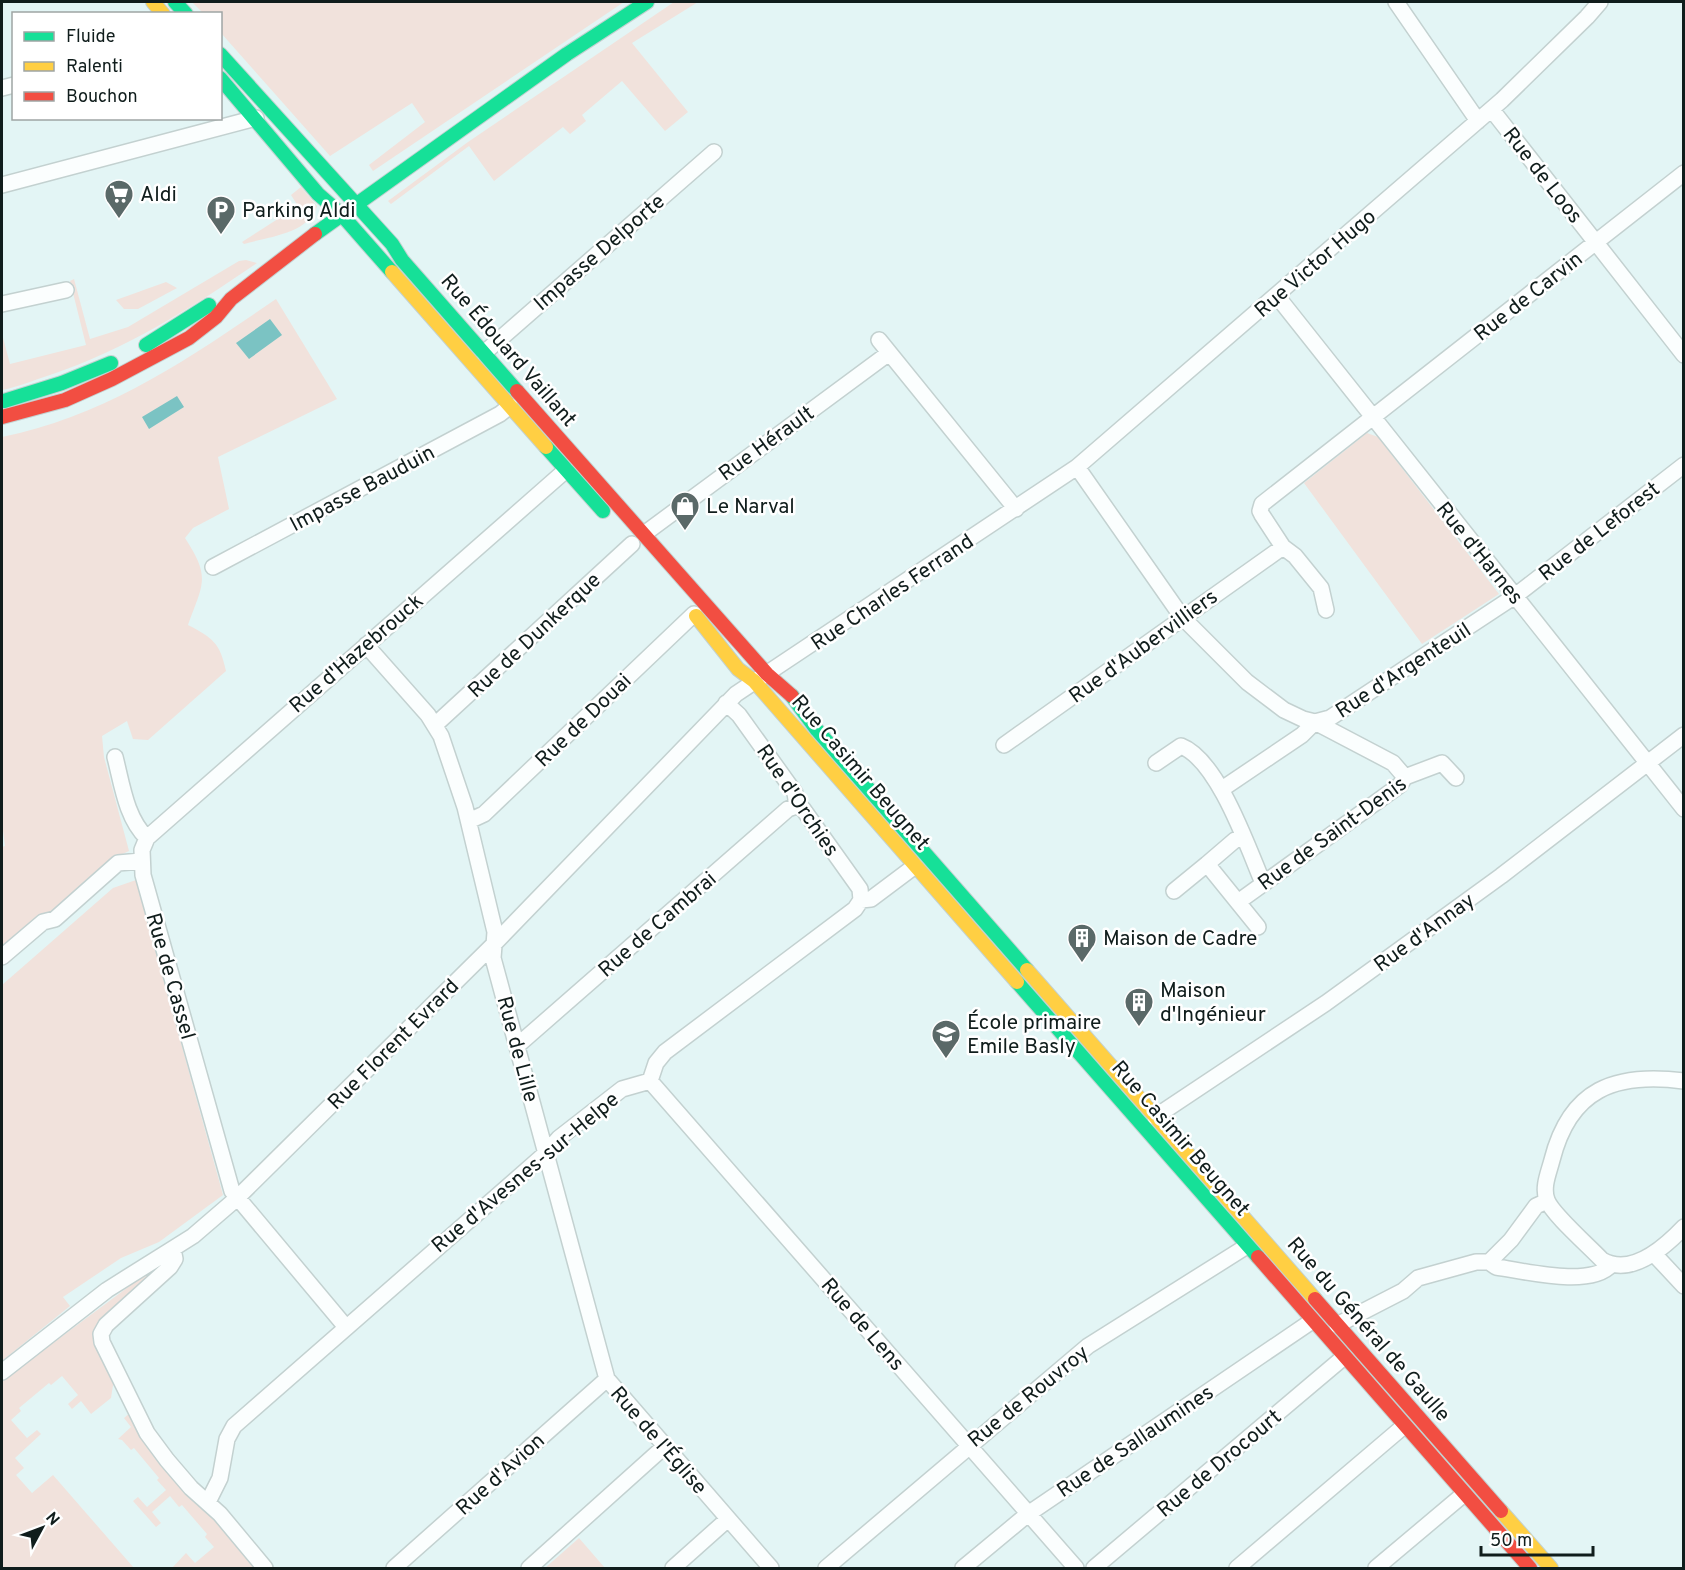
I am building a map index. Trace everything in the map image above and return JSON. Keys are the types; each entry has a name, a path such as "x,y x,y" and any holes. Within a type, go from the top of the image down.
{"main road":[{"path":"2,417 65,400 112,379 189,338 216,317 231,299 341,214 567,54 647,2"},
{"name":"Rue Édouard Vaillant","path":"222,56 354,205 386,237 402,260 484,353 635,542 760,677"},
{"name":"Rue Édouard Vaillant","path":"222,80 318,194 341,214 610,519"},
{"path":"2,402 62,383 107,365 151,343 211,304 231,299"},
{"path":"691,609 738,669 760,677"},
{"name":"Rue Casimir Beugnet","path":"760,677 915,866 1530,1569"},
{"name":"Rue Casimir Beugnet","path":"760,677 793,697 817,730 1155,1117"},
{"name":"Rue du Général de Gaulle","path":"1155,1117 1551,1569"}],"street":[{"path":"1396,2 1478,122"},
{"name":"Rue Victor Hugo","path":"1016,509 1077,466 1492,110 1600,2"},
{"name":"Rue de Loos","path":"1492,110 1683,355"},
{"path":"2,185 256,118"},
{"name":"Impasse Delporte","path":"484,353 714,152"},
{"name":"Rue de Carvin","path":"1373,419 1683,173"},
{"path":"2,304 66,290"},
{"name":"Rue d'Harnes","path":"1277,296 1683,809"},
{"path":"879,340 1016,509"},
{"name":"Rue Hérault","path":"635,542 889,353"},
{"name":"Impasse Bauduin","path":"213,567 500,414 510,406"},
{"path":"1326,610 1321,588 1295,556 1283,547 1260,511 1262,504 1373,419"},
{"name":"Rue de Leforest","path":"1515,596 1683,465"},
{"name":"Rue d'Argenteuil","path":"1077,466 1182,617 1247,682 1284,710 1315,722 1330,718 1515,596"},
{"name":"Rue d'Hazebrouck","path":"147,838 566,470"},
{"name":"Rue Charles Ferrand","path":"760,677 1016,509"},
{"name":"Rue de Dunkerque","path":"435,725 635,542"},
{"name":"Rue d'Aubervilliers","path":"1004,745 1283,547"},
{"name":"Rue de Douai","path":"469,821 484,814 691,609"},
{"path":"366,645 435,725"},
{"name":"Rue Florent Evrard","path":"2,1372 98,1296 193,1236 236,1199 494,944 726,704 760,677"},
{"name":"Rue d'Orchies","path":"726,704 739,715 795,793 796,806 803,809 860,890 861,900"},
{"path":"1222,789 1302,735 1315,722 1393,763 1405,777"},
{"name":"Rue de Lille","path":"435,725 469,821 495,932 493,958 518,1045 545,1154"},
{"name":"Rue d'Annay","path":"1155,1117 1326,1003 1501,876 1683,735"},
{"path":"1156,763 1181,746 1189,750 1222,789 1263,883"},
{"path":"115,757 132,819 137,829 147,838"},
{"name":"Rue de Saint-Denis","path":"1238,902 1400,785 1405,777 1442,763 1456,778"},
{"name":"Rue de Cambrai","path":"518,1045 788,809 796,806"},
{"path":"1174,891 1235,840 1244,837"},
{"name":"Rue de Cassel","path":"147,838 141,861 152,909 236,1199"},
{"path":"2,957 43,922 55,919 118,863 141,861"},
{"path":"1207,864 1258,927"},
{"path":"650,1081 656,1064 665,1052 855,909 861,900 871,899 915,866"},
{"path":"1683,1081 1632,1079 1608,1085 1587,1096 1566,1119 1557,1139 1544,1191 1547,1201 1602,1260 1611,1265 1620,1266 1654,1254 1683,1227"},
{"name":"Rue d'Avesnes-sur-Helpe","path":"207,1502 220,1478 227,1439 234,1426 345,1326 545,1154 559,1138 621,1089 650,1081"},
{"name":"Rue de Lens","path":"650,1081 1076,1569"},
{"name":"Rue de l'Église","path":"545,1154 607,1379 771,1569"},
{"path":"236,1199 345,1326"},
{"path":"1489,1262 1511,1240 1536,1206 1547,1201"},
{"name":"Rue de Rouvroy","path":"826,1569 968,1445 1088,1346 1247,1246"},
{"path":"174,1249 175,1258 170,1267 106,1325 101,1334 102,1342 147,1433 181,1478 207,1502 265,1569"},
{"path":"1654,1254 1683,1286"},
{"path":"1337,1325 1403,1291 1418,1278 1476,1262 1489,1262 1496,1266 1555,1276 1586,1276 1604,1272 1611,1265"},
{"name":"Rue de Sallaumines","path":"963,1569 1028,1514 1312,1321"},
{"name":"Rue de Drocourt","path":"1094,1569 1344,1357"},
{"name":"Rue d'Avion","path":"394,1569 607,1379"},
{"path":"1237,1569 1404,1426"},
{"path":"529,1569 665,1446"},
{"path":"1376,1569 1464,1494"},
{"path":"673,1569 728,1519"}],"shaded area":[{"path":"192,2 624,2 373,171 369,165 425,122 412,103 330,156 222,34 222,12 202,12"},
{"path":"674,2 698,2 632,43 688,112 665,131 622,81 582,115 586,121 570,134 563,127 494,181 469,146 391,204 388,201 468,142"},
{"path":"301,187 317,206 313,215 305,223 286,233 244,244 242,242 298,206 291,195"},
{"path":"239,261 257,263 208,296 132,340 78,365 2,390 2,334 10,364 86,345 70,281 74,279 90,339 128,327"},
{"path":"166,282 177,288 138,309 124,309 116,300"},
{"path":"276,299 337,399 218,457 229,509 193,528 185,538 199,563 202,581 188,625 214,642 221,654 226,671 148,740 133,739 127,721 102,736 104,757 129,851 116,857 50,913 39,915 2,948 2,847 5,846 2,823 2,437 77,415 112,400 179,363"},
{"path":"1367,433 1378,437 1499,594 1422,644 1304,483"},
{"path":"136,880 223,1195 159,1242 121,1258 63,1297 70,1306 2,1361 2,985 113,888"},
{"path":"159,1264 160,1267 105,1318 114,1379 111,1398 91,1414 81,1401 72,1409 68,1404 78,1395 62,1376 51,1385 49,1383 19,1408 21,1411 11,1420 27,1438 37,1430 41,1434 15,1458 24,1468 16,1475 32,1493 53,1475 134,1568 2,1568 2,1381"},
{"path":"131,1412 160,1464 187,1495 213,1517 255,1568 172,1568 186,1553 195,1563 214,1547 205,1537 207,1534 182,1505 179,1507 170,1496 152,1512 161,1523 156,1527 133,1501 138,1497 147,1507 166,1490 134,1448 131,1450 122,1440 118,1439 131,1427 124,1418"},
{"path":"579,1538 605,1568 545,1568"}],"water":[{"path":"270,319 282,335 249,359 236,343"},
{"path":"177,396 184,407 149,429 142,417"}],"traffic: fast":[{"path":"175,2 184,12"},
{"path":"315,234 567,54 647,2"},
{"path":"222,56 392,244 402,260 517,391"},
{"path":"222,80 318,194 341,214 392,272"},
{"path":"146,345 209,305"},
{"path":"4,401 62,383 111,363"},
{"path":"546,447 603,511"},
{"path":"792,696 817,730 1027,970"},
{"path":"1017,982 1258,1257"}],"traffic: slow":[{"path":"153,2 161,12"},
{"path":"392,272 546,447"},
{"path":"696,616 738,669 754,681 1017,982"},
{"path":"1027,970 1315,1299"},
{"path":"1501,1511 1551,1568"}],"traffic: jam":[{"path":"2,417 65,400 112,379 189,338 216,317 231,299 315,234"},
{"path":"517,391 767,674 792,696"},
{"path":"1258,1257 1530,1568"},
{"path":"1315,1299 1501,1511"}],"place":[{"name":"Aldi","path":"119,220"},
{"name":"Parking Aldi","path":"221,236"},
{"name":"Le Narval","path":"685,532"},
{"name":"Maison de Cadre","path":"1082,964"},
{"name":"Maison d'Ingénieur","path":"1139,1028"},
{"name":"École primaire Emile Basly","path":"946,1060"}]}
